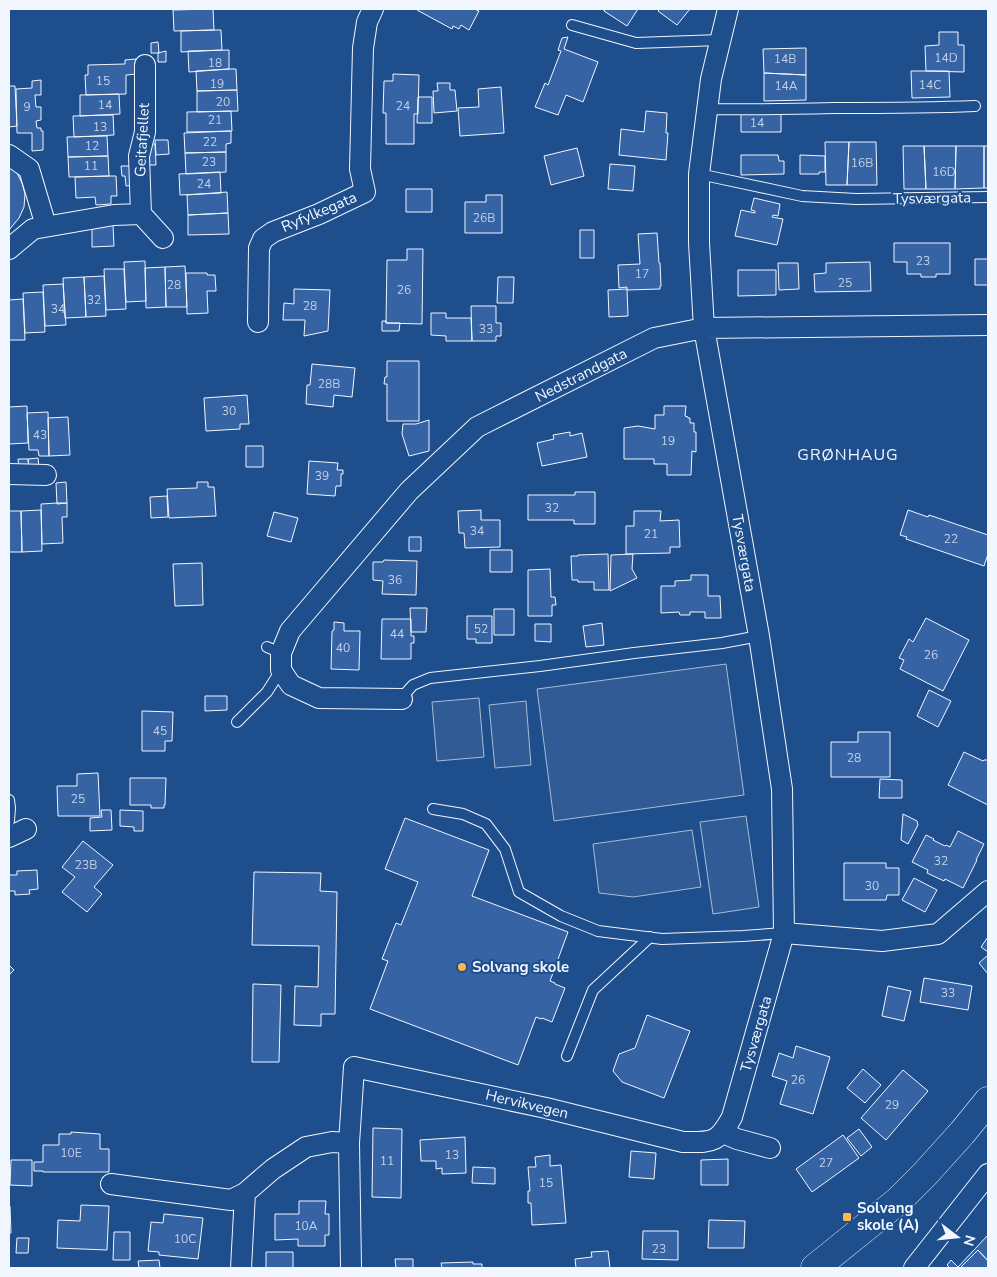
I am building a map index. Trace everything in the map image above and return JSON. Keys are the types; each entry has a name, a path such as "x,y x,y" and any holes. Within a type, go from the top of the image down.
{"main road":[{"path":"814,1268 898,1202 926,1174 988,1101"}],"street":[{"name":"Ryfylkegata","path":"258,322 259,248 263,239 272,232 319,214 365,192 360,169 363,48 367,22 373,9"},
{"name":"Tysværgata","path":"723,1133 732,1117 784,933 782,790 759,636 704,328 699,243 699,174 711,79 728,9"},
{"name":"Geitafjellet","path":"141,214 139,156 145,132 145,65"},
{"path":"9,155 29,168 46,226"},
{"path":"9,249 33,228 114,215 141,214 163,238"},
{"name":"Nedstrandgata","path":"276,657 290,631 409,491 476,428 654,338 704,328 988,325"},
{"path":"9,474 46,475"},
{"path":"276,657 291,685 319,698 402,699"},
{"path":"784,933 882,941 938,934 988,891"},
{"name":"Hervikvegen","path":"351,1268 349,1143 354,1067 546,1108 683,1142 714,1140 723,1133"},
{"path":"723,1133 770,1148"},
{"path":"111,1184 231,1200 245,1194 273,1169 306,1147 332,1142 349,1143"},
{"path":"914,1268 988,1174"},
{"path":"241,1268 245,1194"}],"lane":[{"path":"572,25 636,44 720,40"},
{"path":"708,109 777,110 975,106"},
{"name":"Tysværgata","path":"699,174 802,196 856,199 988,197"},
{"path":"402,699 413,685 430,678 722,643 759,636"},
{"name":"Nedstrandgata","path":"237,722 267,692 276,657"},
{"path":"9,800 15,829"},
{"path":"433,809 463,814 486,824 505,849 519,892 561,916 598,931 662,939 784,933"},
{"path":"567,1056 593,990 650,937"}],"shaded area":[{"path":"726,664 744,795 554,821 537,689"},
{"path":"479,698 484,757 437,761 432,702"},
{"path":"526,701 531,765 495,768 489,705"},
{"path":"746,816 759,907 713,914 700,822"},
{"path":"692,830 701,887 633,897 599,893 593,844"}],"building":[{"path":"213,9 214,30 174,31 173,10"},
{"path":"417,9 474,9 479,11 469,30 461,25 459,29 453,26 452,29"},
{"path":"605,9 638,9 627,26 604,11"},
{"path":"660,9 690,9 677,25 658,11"},
{"path":"221,30 222,50 181,52 181,31"},
{"path":"939,32 958,32 958,45 964,45 964,72 926,71 925,46 939,45"},
{"path":"568,37 564,49 598,62 583,102 566,95 558,115 535,107 545,83 548,85 561,51 558,50 562,38"},
{"path":"158,42 159,53 151,53 151,43"},
{"path":"806,48 806,75 764,73 763,49"},
{"path":"229,50 229,69 189,72 188,51"},
{"path":"166,51 166,62 158,62 158,53"},
{"path":"136,59 137,74 126,75 126,94 86,95 85,75 88,75 88,65 125,64 125,60"},
{"path":"236,69 237,90 197,91 196,71"},
{"path":"911,71 949,71 950,97 912,98"},
{"path":"764,73 806,75 806,100 764,101"},
{"path":"393,74 419,75 418,114 414,114 414,144 386,144 386,113 383,113 384,81 393,81"},
{"path":"41,80 41,95 35,95 36,107 41,107 41,120 36,121 37,128 41,128 41,131 43,131 43,150 32,151 32,133 17,133 16,89 32,88 32,81"},
{"path":"437,83 450,83 450,90 455,90 457,111 434,113 433,91 438,91"},
{"path":"9,86 15,86 17,126 9,127"},
{"path":"501,87 504,133 460,136 458,108 479,107 478,89"},
{"path":"237,90 238,111 197,112 197,91"},
{"path":"119,94 120,114 80,116 80,95"},
{"path":"418,97 432,97 432,123 417,123"},
{"path":"231,111 232,131 187,132 187,112"},
{"path":"646,111 667,113 666,160 619,155 621,129 644,132"},
{"path":"741,114 781,114 781,132 741,132"},
{"path":"113,115 114,135 74,137 73,116"},
{"path":"231,131 231,143 226,144 226,152 185,153 184,133"},
{"path":"107,136 108,156 68,157 67,137"},
{"path":"155,140 168,140 169,154 156,155"},
{"path":"825,142 849,142 847,185 826,185"},
{"path":"849,142 876,142 877,185 847,185"},
{"path":"148,144 155,144 156,165 149,165"},
{"path":"903,146 924,146 926,189 904,189"},
{"path":"924,146 956,146 955,189 926,189"},
{"path":"956,146 984,146 984,188 955,189"},
{"path":"984,146 988,146 988,188 984,188"},
{"path":"577,148 584,176 551,185 544,156"},
{"path":"226,152 226,172 186,174 185,153"},
{"path":"741,155 778,155 779,161 784,161 784,174 741,175"},
{"path":"800,155 825,156 825,172 819,172 819,174 800,174"},
{"path":"108,156 109,176 69,177 68,157"},
{"path":"610,164 635,166 633,191 608,189"},
{"path":"9,165 17,173 25,194 24,207 19,218 9,230"},
{"path":"121,166 133,166 134,185 126,186"},
{"path":"220,172 221,193 180,195 179,174"},
{"path":"116,176 117,196 111,196 111,204 96,205 95,197 76,198 75,177"},
{"path":"406,189 432,189 432,212 406,212"},
{"path":"227,192 228,213 188,215 187,195"},
{"path":"486,195 502,195 502,233 465,233 465,202 486,202"},
{"path":"754,198 780,204 778,216 773,215 772,217 783,219 777,245 735,236 741,210 755,213 755,211 751,210"},
{"path":"228,213 229,234 188,235 188,215"},
{"path":"92,225 113,225 114,246 92,247"},
{"path":"580,230 594,230 594,258 580,258"},
{"path":"657,233 660,289 627,290 627,287 619,288 618,265 640,264 638,234"},
{"path":"894,243 950,243 950,274 936,274 936,277 921,277 921,274 907,274 907,262 894,262"},
{"path":"407,249 423,249 422,324 386,323 387,260 407,260"},
{"path":"975,259 988,259 988,285 975,285"},
{"path":"145,261 146,301 126,302 124,262"},
{"path":"870,262 871,291 815,292 814,274 826,273 826,263"},
{"path":"778,263 798,263 799,289 779,290"},
{"path":"185,266 187,307 166,307 165,267"},
{"path":"165,267 166,307 146,308 145,268"},
{"path":"104,269 124,269 126,309 106,310"},
{"path":"738,270 776,270 776,295 738,296"},
{"path":"186,273 215,275 216,291 207,291 208,313 187,314"},
{"path":"104,276 106,316 86,317 84,277"},
{"path":"84,277 86,317 65,318 63,278"},
{"path":"498,277 514,277 513,303 497,303"},
{"path":"63,284 66,325 45,326 43,285"},
{"path":"294,289 330,290 328,331 304,336 305,320 283,320 284,303 294,304"},
{"path":"627,289 628,316 609,317 608,290"},
{"path":"43,292 45,332 25,333 23,293"},
{"path":"23,299 25,340 9,340 9,300"},
{"path":"471,306 496,306 496,323 501,323 501,336 496,336 496,341 472,341"},
{"path":"431,313 446,313 446,318 471,318 472,341 446,341 446,336 431,335"},
{"path":"382,321 386,321 386,323 400,323 399,331 382,331"},
{"path":"387,361 419,361 419,421 387,421 387,384 384,384 385,377 387,377"},
{"path":"312,364 355,368 352,397 334,395 333,407 306,404 307,385 310,385"},
{"path":"247,395 249,424 240,424 240,429 206,431 204,398"},
{"path":"27,406 28,443 9,444 9,407"},
{"path":"664,406 686,406 685,416 690,418 690,423 694,423 696,452 692,451 691,475 667,475 667,464 654,464 654,459 624,459 624,428 638,426 655,429 655,415 664,415"},
{"path":"48,412 49,456 39,456 38,450 29,450 27,413"},
{"path":"68,417 70,455 49,456 48,418"},
{"path":"429,420 429,451 409,456 402,434 403,424 416,424"},
{"path":"570,432 570,436 582,433 587,457 542,466 537,443 554,439 553,435"},
{"path":"246,446 263,446 263,467 246,467"},
{"path":"38,458 39,467 29,468 28,459"},
{"path":"18,459 28,459 29,468 19,468"},
{"path":"309,461 338,463 337,470 343,470 343,474 341,474 341,486 336,486 335,496 307,494"},
{"path":"66,482 67,503 57,504 56,483"},
{"path":"197,482 208,482 208,487 214,487 216,516 169,518 167,489 197,488"},
{"path":"575,492 595,492 595,524 574,524 574,520 528,520 528,495 575,495"},
{"path":"167,496 168,517 151,518 150,497"},
{"path":"67,503 67,517 62,517 63,543 42,544 41,504"},
{"path":"41,510 42,551 22,552 21,511"},
{"path":"481,510 481,520 500,520 500,547 465,548 464,533 459,533 458,511"},
{"path":"908,510 988,535 988,554 984,566 906,539 907,537 900,535"},
{"path":"9,511 21,511 22,552 9,552"},
{"path":"634,511 661,511 660,521 679,520 680,547 670,547 670,553 626,554 626,526 634,526"},
{"path":"274,512 298,518 291,542 267,536"},
{"path":"409,537 421,537 421,551 409,551"},
{"path":"490,550 512,550 512,572 490,572"},
{"path":"608,554 609,590 594,590 594,582 572,580 571,556"},
{"path":"633,554 632,569 637,578 610,591 611,555"},
{"path":"384,560 417,561 416,595 382,594 383,581 373,580 373,562 383,562"},
{"path":"202,563 203,605 175,606 173,564"},
{"path":"550,569 551,597 555,597 556,605 552,605 552,616 528,616 528,570"},
{"path":"691,575 708,575 708,596 720,596 721,618 705,618 705,612 690,612 690,615 680,615 679,612 661,613 661,586 675,586 675,581 691,580"},
{"path":"410,608 427,608 426,632 411,632"},
{"path":"494,609 514,609 514,635 494,635"},
{"path":"467,616 492,616 492,643 476,643 476,639 467,639"},
{"path":"926,618 969,640 943,691 900,669 904,660 899,658 909,639 913,642"},
{"path":"382,619 411,619 411,636 414,636 414,643 411,643 411,659 381,659"},
{"path":"334,622 344,623 344,631 360,631 359,670 331,669"},
{"path":"602,623 604,645 586,647 583,626"},
{"path":"535,624 551,624 551,642 535,641"},
{"path":"929,690 951,701 938,727 917,716"},
{"path":"205,696 227,696 227,710 205,711"},
{"path":"142,711 173,712 172,741 165,741 165,751 142,751"},
{"path":"858,732 890,732 890,777 831,777 831,742 858,742"},
{"path":"964,752 983,761 988,760 988,805 948,785"},
{"path":"98,773 100,816 58,816 57,786 77,786 77,774"},
{"path":"130,778 166,778 164,808 151,808 151,805 130,805"},
{"path":"880,779 902,780 902,798 879,798"},
{"path":"101,810 111,810 112,830 90,831 90,818 102,817"},
{"path":"120,810 143,811 143,831 134,831 134,827 120,826"},
{"path":"903,814 917,821 918,825 908,844 901,840"},
{"path":"405,818 489,850 472,896 568,932 550,981 565,988 552,1022 536,1017 518,1065 370,1009 388,961 382,959 396,923 401,925 418,882 385,869"},
{"path":"958,831 984,844 963,888 927,873 928,870 912,862 926,835 950,847"},
{"path":"83,841 113,865 94,887 102,894 87,912 62,892 75,877 62,867"},
{"path":"844,863 886,863 886,868 899,868 899,895 887,895 886,900 844,900"},
{"path":"37,870 38,889 29,890 30,894 15,895 15,891 9,891 9,875 17,875 17,871"},
{"path":"254,872 321,873 320,891 337,892 335,1014 321,1014 321,1026 294,1025 295,986 318,987 319,946 252,945"},
{"path":"914,878 937,890 925,912 902,900"},
{"path":"988,937 988,952 981,947"},
{"path":"988,955 988,974 979,963"},
{"path":"9,965 14,970 9,975"},
{"path":"924,978 972,986 968,1010 920,1002"},
{"path":"253,984 281,985 279,1062 252,1062"},
{"path":"888,986 911,991 904,1021 882,1016"},
{"path":"647,1015 690,1031 664,1098 622,1082 613,1071 619,1054 635,1048"},
{"path":"796,1046 830,1057 813,1114 780,1104 787,1081 772,1076 779,1053 793,1058"},
{"path":"863,1069 881,1085 865,1103 847,1088"},
{"path":"903,1070 928,1091 886,1140 861,1118"},
{"path":"373,1128 402,1129 401,1198 372,1197"},
{"path":"859,1129 872,1147 861,1156 847,1138"},
{"path":"71,1132 100,1134 100,1149 109,1149 109,1172 34,1171 34,1162 43,1162 43,1145 59,1145 59,1134 71,1134"},
{"path":"843,1135 859,1158 812,1192 796,1169"},
{"path":"465,1137 466,1173 442,1174 442,1168 436,1169 436,1161 421,1161 420,1140"},
{"path":"631,1151 656,1153 654,1179 629,1177"},
{"path":"550,1155 550,1166 561,1165 566,1223 532,1225 531,1203 528,1203 528,1191 530,1191 528,1167 536,1167 535,1157"},
{"path":"728,1159 728,1185 701,1185 701,1160"},
{"path":"11,1160 32,1160 32,1186 10,1185"},
{"path":"473,1167 495,1168 495,1184 472,1183"},
{"path":"299,1201 326,1201 325,1214 329,1214 329,1235 325,1235 325,1246 298,1246 298,1239 275,1240 275,1214 299,1214"},
{"path":"81,1205 109,1206 107,1250 57,1248 58,1220 80,1221"},
{"path":"10,1206 11,1233 9,1233"},
{"path":"164,1214 203,1218 198,1259 159,1255 159,1252 148,1251 151,1222 163,1223"},
{"path":"709,1220 745,1221 744,1248 708,1248"},
{"path":"643,1231 678,1231 678,1260 642,1259"},
{"path":"114,1232 130,1232 130,1260 113,1260"},
{"path":"988,1235 988,1261 978,1250 960,1268 950,1268 947,1265 951,1260 958,1267"},
{"path":"17,1238 29,1238 28,1253 16,1253"},
{"path":"978,1250 988,1261 988,1268 960,1268"},
{"path":"608,1251 610,1268 576,1268 575,1259 592,1257 591,1252"},
{"path":"266,1252 293,1252 293,1268 266,1268"},
{"path":"395,1259 413,1259 413,1268 396,1268"},
{"path":"159,1260 160,1268 139,1268 138,1261"},
{"path":"473,1262 473,1264 482,1264 482,1268 442,1268 441,1263"}],"place":[{"name":"Solvang skole","path":"462,967"},
{"name":"Solvang skole (A)","path":"847,1217"}],"district":[{"name":"GRØNHAUG","path":"848,455"}]}
